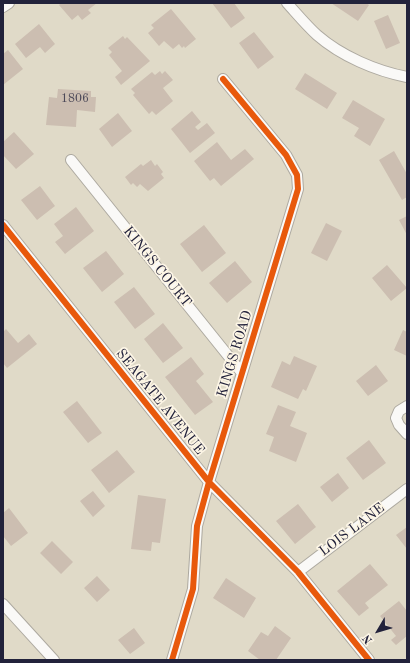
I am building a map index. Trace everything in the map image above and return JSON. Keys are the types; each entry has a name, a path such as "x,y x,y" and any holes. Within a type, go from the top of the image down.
{"street":[{"path":"3,7 9,3"},
{"path":"288,3 318,36 351,57 382,70 407,77"},
{"name":"KINGS ROAD","path":"172,660 193,589 198,526 209,482 298,189 297,175 286,155 223,78"},
{"name":"KINGS COURT","path":"72,160 242,373"},
{"name":"SEAGATE AVENUE","path":"3,225 209,482 298,572 369,660"},
{"path":"407,406 399,411 396,418 399,425 407,434"},
{"name":"LOIS LANE","path":"298,572 407,489"},
{"path":"3,604 54,660"}],"building":[{"path":"61,3 97,3 88,10 91,13 82,20 78,15 72,20 59,5"},
{"path":"212,3 234,3 245,18 231,28"},
{"path":"331,3 366,3 369,5 358,21"},
{"path":"171,9 196,39 185,48 184,46 182,48 179,44 173,49 164,41 159,46 148,33 154,28 151,25"},
{"path":"388,15 400,43 386,49 374,21"},
{"path":"39,24 55,44 45,53 40,47 26,58 15,44"},
{"path":"254,32 274,57 258,69 239,43"},
{"path":"123,36 125,39 127,37 150,61 121,85 115,77 122,71 109,55 112,52 108,48"},
{"path":"8,50 23,69 3,85 3,54"},
{"path":"160,71 162,74 165,71 173,80 163,88 173,101 156,115 152,111 149,114 133,95 135,93 131,89 152,72 155,75"},
{"path":"305,73 337,93 327,109 295,89"},
{"path":"58,89 91,91 91,97 96,97 95,112 77,110 76,127 46,125 49,97 57,98"},
{"path":"353,100 385,119 370,146 354,136 359,128 342,118"},
{"path":"192,111 201,122 195,127 198,130 207,123 215,133 190,153 171,129"},
{"path":"118,113 132,131 112,147 99,129"},
{"path":"14,132 34,154 16,169 3,155 3,142"},
{"path":"217,142 231,160 245,149 254,159 221,186 214,178 210,181 194,161"},
{"path":"394,151 407,174 407,197 402,200 379,160"},
{"path":"151,160 155,166 157,164 163,172 161,174 164,178 148,191 140,184 137,187 133,183 131,185 125,177 141,164 143,166"},
{"path":"40,186 55,206 37,220 21,200"},
{"path":"76,207 94,231 65,254 55,242 63,236 54,224"},
{"path":"407,216 407,235 399,220"},
{"path":"326,223 342,231 327,261 311,253"},
{"path":"204,225 226,253 202,272 180,244"},
{"path":"106,251 124,274 102,292 83,268"},
{"path":"235,261 252,282 227,303 209,283"},
{"path":"387,265 407,288 391,301 372,278"},
{"path":"134,287 155,314 135,329 114,302"},
{"path":"163,323 183,348 163,363 144,339"},
{"path":"6,329 18,343 29,334 37,344 7,368 3,363 3,332"},
{"path":"403,330 407,332 407,356 394,350"},
{"path":"294,356 317,366 306,391 303,389 298,399 271,387 282,361 290,365"},
{"path":"191,357 204,374 196,381 213,402 195,415 165,377"},
{"path":"376,365 388,381 368,396 356,381"},
{"path":"77,401 102,433 88,443 63,412"},
{"path":"278,405 296,412 290,426 307,433 296,462 269,451 274,437 266,434"},
{"path":"369,440 386,463 363,480 346,458"},
{"path":"117,450 135,472 109,493 91,470"},
{"path":"338,473 349,488 332,502 320,487"},
{"path":"93,491 105,506 93,517 80,501"},
{"path":"138,495 166,499 160,543 152,542 151,551 131,549"},
{"path":"298,504 316,527 295,544 276,521"},
{"path":"9,508 28,533 11,546 3,536 3,513"},
{"path":"407,527 407,549 396,535"},
{"path":"52,541 73,562 61,574 40,553"},
{"path":"370,564 388,585 365,603 369,608 359,616 337,591"},
{"path":"97,576 110,590 97,602 84,588"},
{"path":"226,578 256,598 244,618 213,598"},
{"path":"399,601 407,611 407,636 396,645 391,640 396,636 380,616"},
{"path":"275,626 291,638 276,660 260,660 248,651 261,632 268,636"},
{"path":"134,628 145,643 130,654 118,640"}],"cycle path":[{"path":"172,660 193,589 197,526 298,189 297,175 286,155 223,79"},
{"path":"3,225 209,482 298,572 369,660"}]}
